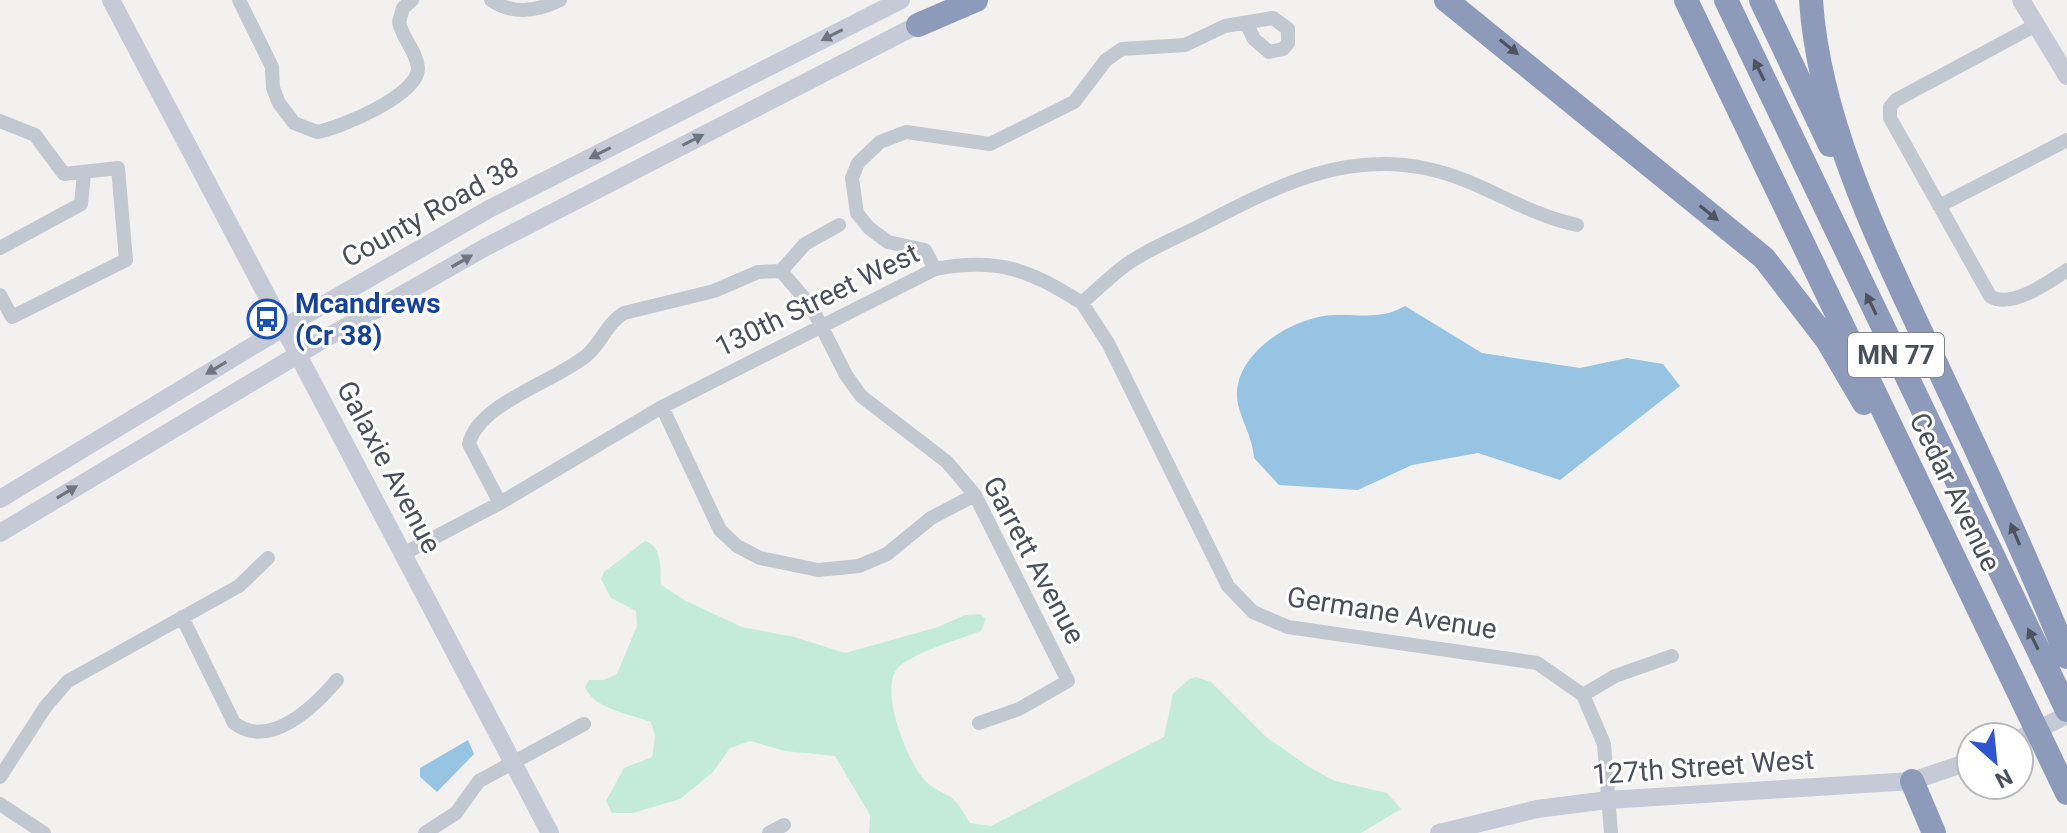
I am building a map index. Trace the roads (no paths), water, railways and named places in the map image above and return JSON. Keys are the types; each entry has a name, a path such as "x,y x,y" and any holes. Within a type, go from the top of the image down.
{"highway":[{"path":"918,25 976,0"},
{"path":"1446,0 1764,258 1827,340 1949,548"},
{"name":"Cedar Avenue","path":"1686,0 2067,793"},
{"name":"Cedar Avenue","path":"1726,0 2067,712"},
{"path":"1761,0 1864,218 1880,243"},
{"path":"1811,0 1812,26 1834,116 1880,243 2002,502 2067,657"},
{"path":"1912,781 1934,833"}],"main road":[{"name":"Galaxie Avenue","path":"111,0 550,833"},
{"name":"County Road 38","path":"0,499 283,328 489,209 901,0"},
{"name":"County Road 38","path":"0,533 297,355 484,248 967,0"},
{"path":"2021,0 2067,76"},
{"path":"2035,730 2067,712"},
{"name":"127th Street West","path":"1439,833 1537,809 1608,800 1912,781 1955,766"}],"street":[{"path":"239,0 272,67 273,88 279,103 294,123 317,132 389,102 417,77 417,62 399,22 403,8 412,0"},
{"path":"491,0 504,7 529,10 560,0"},
{"path":"935,269 925,250 888,242 869,228 857,213 852,178 866,152 893,135 906,132 976,144 1001,141 1074,102 1106,60 1122,49 1185,45 1225,26 1246,23"},
{"path":"2036,25 1941,74 1890,107 1890,118 1993,298 2008,301 2067,270"},
{"path":"0,121 35,135 64,174 118,168 126,260 12,317 0,295"},
{"path":"1939,206 2067,140"},
{"path":"1082,303 1125,265 1285,182 1332,169 1380,164 1425,168 1484,189 1545,219 1577,225"},
{"path":"0,248 81,204 84,174"},
{"path":"500,503 469,444 480,424 497,409 589,353 613,320 624,313 714,291 758,272 781,271 805,244 839,225"},
{"name":"130th Street West","path":"403,554 500,503 662,407 935,269 967,263 998,264 1036,275 1082,303"},
{"name":"Garrett Avenue","path":"781,271 805,297 822,324 846,375 861,396 947,462 975,495 1068,681 1019,709 979,723"},
{"name":"Germane Avenue","path":"1082,303 1108,343 1228,586 1253,612 1288,627 1537,663 1583,695"},
{"path":"662,407 720,530 737,546 760,558 818,570 859,566 887,554 931,518 975,495"},
{"path":"0,777 46,706 68,681 239,586 268,558"},
{"path":"182,617 234,723 248,733 266,732 312,710 337,680"},
{"path":"1611,833 1604,744 1583,695 1615,676 1672,656"},
{"path":"425,833 456,813 479,781 584,724"},
{"path":"0,804 44,833"},
{"path":"769,833 784,825"}],"water":[{"path":"1405,306 1482,353 1580,368 1627,358 1663,364 1680,386 1560,480 1478,453 1412,465 1358,490 1279,485 1254,458 1237,401 1240,378 1247,363 1271,339 1303,322 1334,315 1379,315"},
{"path":"468,740 474,754 437,792 420,777 420,768"}],"place":[{"name":"Mcandrews (Cr 38)","path":"267,319"}]}
